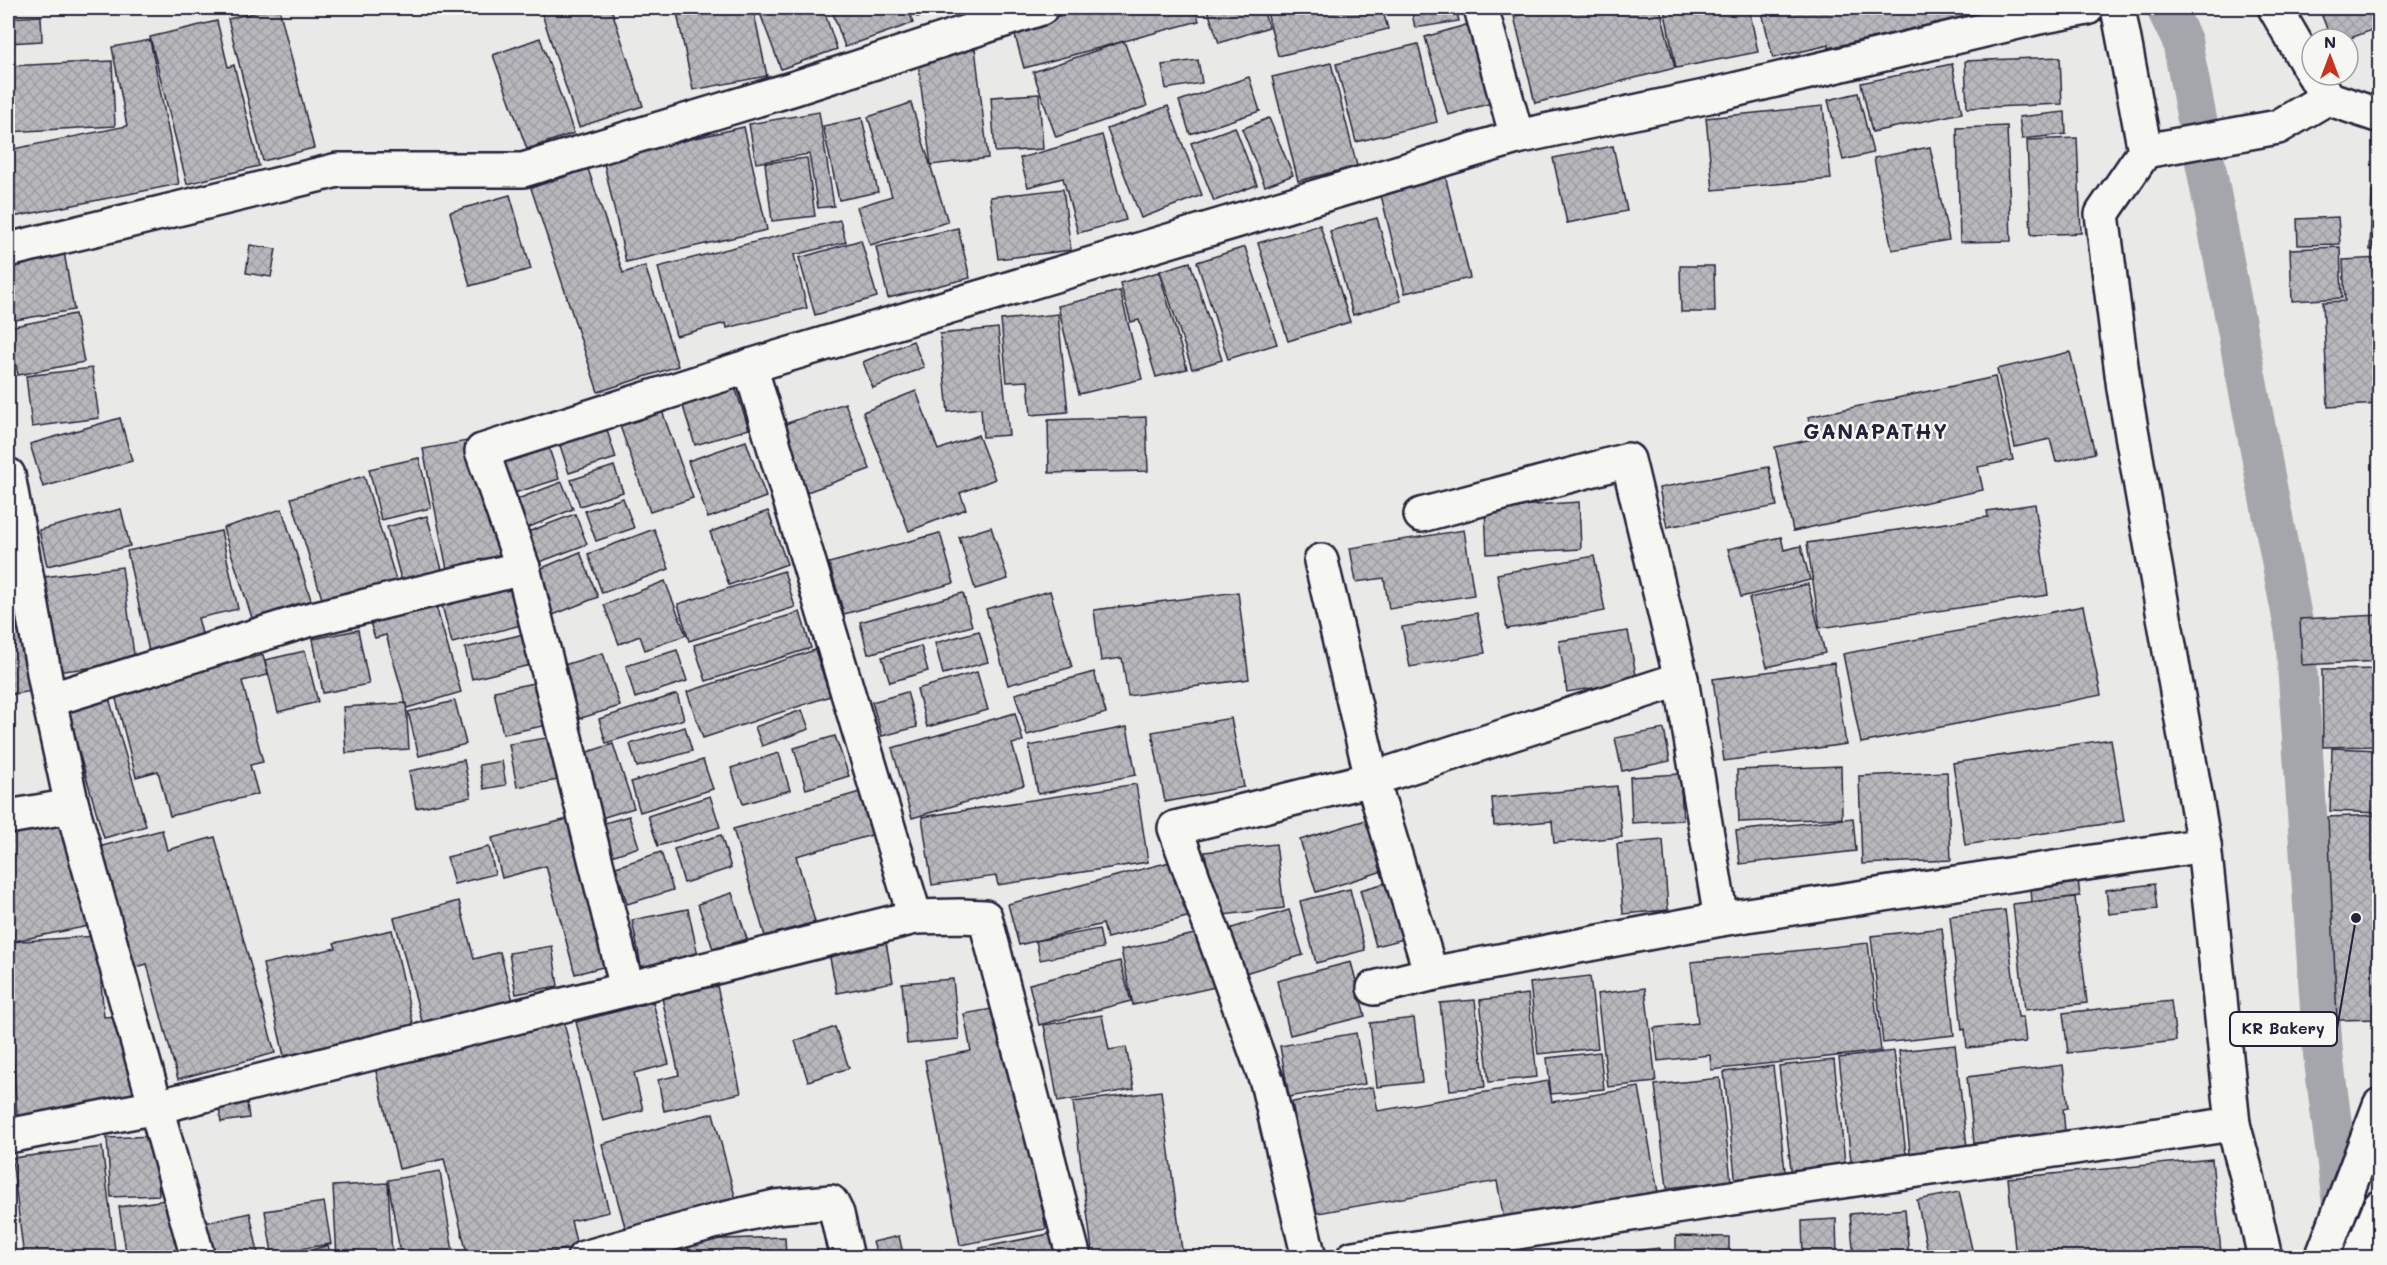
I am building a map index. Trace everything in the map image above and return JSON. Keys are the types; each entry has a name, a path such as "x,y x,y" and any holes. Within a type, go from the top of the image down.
{"main road":[{"path":"8,250 338,170 524,170 795,87 1041,8"},
{"path":"1481,8 1517,137"},
{"path":"627,988 523,568 482,451 750,366 1517,137 1709,96 2039,17 2087,8"},
{"path":"2118,8 2147,150"},
{"path":"2275,8 2300,52"},
{"path":"2265,1257 2233,1124 2204,845 2124,389 2102,214 2147,150 2278,127 2313,87"},
{"path":"2326,87 2379,116"},
{"path":"750,366 915,917"},
{"path":"1421,515 1628,460 1682,679 1721,919"},
{"path":"8,475 49,700 72,806 198,1257"},
{"path":"1322,561 1372,779 1431,974"},
{"path":"49,700 304,621 523,568"},
{"path":"1309,1257 1267,1082 1175,828 1372,779 1682,679"},
{"path":"8,817 72,806"},
{"path":"1374,988 1431,974 1721,919 2204,845"},
{"path":"8,1136 156,1107 915,917 985,917 1074,1257"},
{"path":"2322,1257 2379,1105"},
{"path":"1353,1257 1808,1186 2233,1124"},
{"path":"584,1257 775,1207 831,1202 837,1214 847,1257"},
{"path":"2366,1254 2379,1208"}],"building":[{"path":"279,8 314,148 263,161 228,19"},
{"path":"540,8 611,8 643,106 579,127"},
{"path":"676,8 753,8 767,76 693,90"},
{"path":"758,8 823,8 837,49 781,69"},
{"path":"831,8 908,8 913,23 845,47"},
{"path":"914,8 945,8 917,17"},
{"path":"1089,8 1195,8 1199,21 1024,68 1013,28"},
{"path":"1207,8 1262,8 1269,27 1219,43"},
{"path":"1266,8 1382,8 1388,29 1278,56"},
{"path":"1411,8 1456,8 1459,21 1415,28"},
{"path":"1549,8 1660,8 1675,68 1535,103 1514,16"},
{"path":"1664,8 1749,8 1758,52 1676,68"},
{"path":"1761,8 1974,8 1975,14 1829,48 1829,45 1773,58"},
{"path":"2319,8 2379,8 2380,27 2360,34 2360,27 2326,27"},
{"path":"41,16 42,41 8,43 8,18"},
{"path":"217,21 228,67 234,65 259,166 187,184 150,37"},
{"path":"1469,24 1492,103 1448,115 1425,37"},
{"path":"540,38 574,133 527,149 493,55"},
{"path":"150,40 179,184 8,218 8,150 127,126 112,47"},
{"path":"1124,41 1147,106 1056,137 1033,72"},
{"path":"1418,44 1437,122 1356,142 1336,64"},
{"path":"975,48 988,158 931,165 917,55"},
{"path":"2060,57 2062,104 1967,108 1965,61"},
{"path":"1198,60 1202,83 1166,89 1162,65"},
{"path":"112,61 115,126 8,132 8,66"},
{"path":"1331,63 1357,166 1298,181 1272,77"},
{"path":"1952,64 1962,113 1872,132 1861,83"},
{"path":"1249,77 1260,111 1190,134 1179,101"},
{"path":"1858,93 1873,153 1843,160 1828,100"},
{"path":"1039,94 1043,149 995,152 991,97"},
{"path":"911,103 948,222 870,245 857,207 892,196 868,117"},
{"path":"1168,106 1202,195 1141,218 1107,129"},
{"path":"1823,106 1831,179 1713,190 1706,118"},
{"path":"819,112 834,206 818,208 809,154 756,163 749,124"},
{"path":"2065,112 2066,134 2022,139 2019,117"},
{"path":"862,118 878,192 839,200 823,126"},
{"path":"1269,118 1293,175 1265,186 1242,129"},
{"path":"2007,126 2011,241 1960,242 1957,128"},
{"path":"744,127 767,230 626,262 603,159"},
{"path":"1235,127 1257,185 1214,201 1191,143"},
{"path":"1102,135 1126,220 1078,233 1063,178 1028,187 1020,158"},
{"path":"2077,138 2081,233 2031,235 2027,140"},
{"path":"1613,146 1627,211 1567,223 1553,158"},
{"path":"1930,147 1949,240 1892,250 1874,158"},
{"path":"807,158 815,216 772,221 765,163"},
{"path":"588,169 623,273 645,266 678,366 598,392 531,188"},
{"path":"1445,175 1470,278 1405,293 1380,191"},
{"path":"1063,189 1071,250 998,259 990,197"},
{"path":"2372,192 2380,192 2380,250 2370,250"},
{"path":"510,195 531,269 470,286 450,212"},
{"path":"2338,217 2340,244 2298,245 2297,219"},
{"path":"1377,218 1401,301 1353,315 1330,231"},
{"path":"840,220 846,242 794,255 807,308 727,328 726,323 676,336 658,267"},
{"path":"1320,225 1350,322 1288,341 1258,243"},
{"path":"958,228 970,278 888,298 876,247"},
{"path":"861,240 877,297 815,315 799,258"},
{"path":"250,245 276,249 271,277 246,273"},
{"path":"1245,247 1277,344 1228,359 1197,262"},
{"path":"2340,247 2342,298 2292,301 2290,249"},
{"path":"64,252 74,310 9,321 8,262"},
{"path":"2380,258 2380,404 2328,407 2323,302 2345,301 2343,260"},
{"path":"1190,262 1222,360 1192,369 1160,271"},
{"path":"1680,266 1714,266 1715,312 1681,312"},
{"path":"1159,272 1187,369 1156,377 1139,320 1131,322 1120,283"},
{"path":"1120,291 1142,379 1079,394 1058,306"},
{"path":"75,314 84,362 18,375 9,327"},
{"path":"1058,314 1068,412 1031,415 1028,381 1007,382 1001,320"},
{"path":"998,328 1009,435 983,437 981,408 948,412 940,334"},
{"path":"913,341 924,367 873,388 863,362"},
{"path":"2070,352 2095,453 2056,462 2050,439 2015,447 1997,369"},
{"path":"92,368 99,418 32,427 26,376"},
{"path":"1995,377 2013,460 1978,467 1983,490 1793,531 1775,447 1813,439 1808,417"},
{"path":"734,384 749,429 695,445 681,400"},
{"path":"916,391 938,450 978,435 995,479 960,493 966,509 909,531 863,412"},
{"path":"845,403 870,469 807,492 782,425"},
{"path":"661,408 693,498 650,512 619,423"},
{"path":"1146,417 1148,471 1049,473 1048,420"},
{"path":"120,418 132,461 43,487 30,444"},
{"path":"605,424 616,458 569,473 558,439"},
{"path":"478,439 504,568 449,579 423,449"},
{"path":"746,441 766,497 708,518 688,461"},
{"path":"547,442 559,479 511,494 499,457"},
{"path":"419,458 431,508 381,520 369,469"},
{"path":"614,466 623,492 580,506 571,480"},
{"path":"1769,467 1777,506 1667,527 1659,488"},
{"path":"364,476 397,583 324,605 291,498"},
{"path":"562,482 573,509 522,530 510,502"},
{"path":"623,498 634,528 596,541 585,511"},
{"path":"1579,502 1581,549 1487,554 1485,508"},
{"path":"2035,504 2048,595 1820,628 1807,543 1988,517 1987,511"},
{"path":"121,509 130,546 47,566 39,530"},
{"path":"282,509 313,606 254,624 223,528"},
{"path":"768,511 787,564 729,585 710,532"},
{"path":"575,514 587,544 537,563 525,533"},
{"path":"427,516 443,573 402,583 387,527"},
{"path":"991,527 1008,579 975,589 959,537"},
{"path":"654,529 669,569 602,593 588,554"},
{"path":"1464,530 1474,595 1389,609 1384,578 1356,582 1350,548"},
{"path":"221,531 238,609 198,618 205,645 150,656 127,551"},
{"path":"940,533 954,583 844,614 829,563"},
{"path":"1781,537 1784,550 1801,546 1810,580 1741,597 1728,549"},
{"path":"580,552 598,597 553,615 535,571"},
{"path":"1594,556 1605,611 1507,629 1497,574"},
{"path":"122,567 135,662 56,672 44,577"},
{"path":"784,571 795,607 689,641 678,604"},
{"path":"665,581 686,635 645,650 640,636 619,644 604,605"},
{"path":"514,583 525,624 452,643 441,602"},
{"path":"1808,584 1825,653 1767,667 1749,598"},
{"path":"1050,591 1072,667 1008,685 986,609"},
{"path":"1238,592 1249,679 1128,696 1122,658 1101,661 1094,610"},
{"path":"963,593 972,626 868,654 860,622"},
{"path":"435,603 461,692 407,708 386,635 375,638 368,616"},
{"path":"2083,606 2101,695 1861,743 1843,654"},
{"path":"17,607 32,691 8,695 8,608"},
{"path":"800,612 811,648 706,681 694,645"},
{"path":"1477,613 1485,653 1410,667 1402,627"},
{"path":"2380,615 2380,661 2302,665 2300,619"},
{"path":"358,630 369,684 323,693 313,639"},
{"path":"979,631 988,662 943,674 935,643"},
{"path":"1628,631 1637,681 1567,692 1559,641"},
{"path":"528,633 535,664 472,679 465,648"},
{"path":"921,646 928,671 890,682 882,657"},
{"path":"677,650 687,681 635,698 626,666"},
{"path":"815,650 830,696 703,738 687,692"},
{"path":"305,651 318,702 278,712 265,660"},
{"path":"603,653 620,706 578,719 561,666"},
{"path":"263,655 268,675 242,681 263,762 250,765 258,794 170,816 158,771 136,777 115,695"},
{"path":"1834,663 1846,744 1724,761 1713,679"},
{"path":"2380,669 2380,746 2323,747 2322,670"},
{"path":"977,672 988,710 927,727 917,689"},
{"path":"1094,672 1106,713 1027,735 1015,694"},
{"path":"544,681 553,724 503,734 494,691"},
{"path":"907,692 917,727 882,736 872,702"},
{"path":"677,694 684,719 606,743 599,719"},
{"path":"109,698 146,826 104,838 67,711"},
{"path":"455,701 466,744 419,756 408,712"},
{"path":"406,703 409,749 346,753 343,707"},
{"path":"802,710 809,729 762,746 755,727"},
{"path":"1015,713 1023,741 1012,744 1024,785 912,818 892,748"},
{"path":"1231,718 1244,787 1165,802 1152,732"},
{"path":"685,727 692,751 637,767 630,744"},
{"path":"1127,727 1136,775 1038,794 1029,746"},
{"path":"1664,729 1670,761 1622,771 1615,738"},
{"path":"835,736 849,776 806,789 794,748"},
{"path":"552,737 559,780 517,787 509,744"},
{"path":"2111,739 2124,821 1965,845 1953,763"},
{"path":"613,744 634,808 601,818 581,754"},
{"path":"2332,748 2380,750 2380,813 2330,811"},
{"path":"779,753 790,790 743,804 731,768"},
{"path":"464,760 471,797 416,808 409,771"},
{"path":"703,760 713,789 640,812 631,782"},
{"path":"502,761 506,785 484,789 479,765"},
{"path":"1841,766 1842,818 1739,822 1737,770"},
{"path":"1947,772 1951,860 1862,864 1859,776"},
{"path":"1680,774 1683,820 1632,823 1630,777"},
{"path":"1136,784 1148,862 998,885 996,876 932,885 922,817"},
{"path":"1617,786 1622,837 1554,843 1552,821 1494,826 1492,798"},
{"path":"860,792 872,835 796,856 815,922 765,936 733,829"},
{"path":"710,796 720,827 658,846 648,816"},
{"path":"2380,815 2380,1019 2337,1020 2328,817"},
{"path":"629,816 639,847 608,857 598,825"},
{"path":"576,817 615,964 575,974 546,866 502,878 492,838"},
{"path":"1853,818 1856,851 1740,864 1736,831"},
{"path":"1366,820 1383,871 1316,892 1300,840"},
{"path":"74,823 94,925 14,941 8,909 8,835"},
{"path":"162,830 167,850 215,837 275,1053 178,1079 147,964 129,969 95,848"},
{"path":"721,835 731,868 684,883 674,849"},
{"path":"1663,840 1668,910 1623,914 1617,844"},
{"path":"1276,844 1284,908 1214,916 1205,852"},
{"path":"489,847 495,874 454,884 447,857"},
{"path":"661,852 673,890 627,904 616,867"},
{"path":"1170,862 1175,883 1182,881 1191,916 1107,938 1103,924 1019,945 1008,904"},
{"path":"2077,871 2080,896 2032,902 2030,877"},
{"path":"1393,881 1408,938 1376,946 1360,890"},
{"path":"2154,884 2157,909 2109,914 2106,890"},
{"path":"1350,889 1365,950 1316,963 1300,901"},
{"path":"732,893 747,939 713,949 698,904"},
{"path":"2075,897 2087,1003 2025,1010 2013,904"},
{"path":"459,901 474,959 500,952 513,1001 423,1025 394,918"},
{"path":"688,909 699,960 642,971 632,920"},
{"path":"1289,910 1303,955 1242,974 1229,929"},
{"path":"2005,910 2018,1017 2023,1017 2026,1042 1967,1048 1965,1029 1962,1030 1950,916"},
{"path":"1942,928 1954,1035 1883,1043 1871,936"},
{"path":"1099,929 1103,948 1040,960 1036,941"},
{"path":"392,930 414,1027 284,1056 263,964 336,948 334,943"},
{"path":"1209,931 1220,986 1133,1005 1121,950"},
{"path":"97,936 104,1017 129,1015 135,1103 17,1115 13,1054 8,1055 8,942"},
{"path":"886,942 893,982 837,993 829,953"},
{"path":"1868,943 1881,1051 1711,1070 1710,1055 1658,1061 1654,1028 1698,1023 1691,962"},
{"path":"552,946 558,986 516,994 509,953"},
{"path":"1120,961 1131,1001 1039,1025 1029,984"},
{"path":"1351,962 1365,1016 1290,1035 1277,981"},
{"path":"1590,976 1598,1048 1538,1054 1530,983"},
{"path":"953,979 959,1039 907,1044 902,983"},
{"path":"717,986 741,1093 664,1111 658,1080 679,1075 662,998"},
{"path":"1645,988 1656,1082 1608,1087 1597,994"},
{"path":"1528,994 1537,1077 1489,1082 1480,1000"},
{"path":"1475,1000 1485,1087 1450,1090 1440,1003"},
{"path":"2171,1001 2176,1041 2068,1053 2063,1013"},
{"path":"653,1002 669,1064 634,1073 643,1110 603,1121 576,1022"},
{"path":"997,1008 1018,1079 1046,1229 960,1245 925,1060 971,1051 964,1014"},
{"path":"1102,1015 1109,1050 1126,1047 1134,1089 1058,1102 1044,1025"},
{"path":"563,1018 609,1212 571,1221 577,1246 530,1258 468,1258 444,1159 399,1169 374,1063"},
{"path":"1414,1018 1422,1082 1377,1087 1370,1023"},
{"path":"835,1027 849,1068 808,1081 795,1041"},
{"path":"1356,1033 1365,1084 1289,1097 1280,1046"},
{"path":"1955,1045 1968,1155 1911,1161 1899,1051"},
{"path":"1894,1051 1907,1163 1852,1169 1839,1058"},
{"path":"1600,1052 1604,1089 1551,1094 1547,1058"},
{"path":"1834,1060 1846,1171 1792,1177 1779,1066"},
{"path":"2063,1065 2068,1108 2063,1109 2066,1142 1975,1152 1967,1077"},
{"path":"1773,1066 1786,1179 1736,1185 1724,1072"},
{"path":"1720,1078 1731,1181 1667,1188 1655,1085"},
{"path":"1548,1081 1552,1102 1639,1087 1659,1198 1505,1225 1497,1181 1313,1214 1292,1102 1373,1087 1378,1111"},
{"path":"8,1089 14,1117 8,1119"},
{"path":"1161,1091 1183,1258 1093,1258 1073,1102"},
{"path":"246,1096 249,1118 221,1122 218,1099"},
{"path":"713,1113 737,1204 627,1234 602,1144"},
{"path":"155,1136 159,1195 111,1197 107,1138"},
{"path":"102,1147 116,1258 24,1258 12,1158"},
{"path":"2212,1159 2221,1253 2170,1258 2016,1258 2008,1178"},
{"path":"440,1171 454,1258 401,1258 388,1180"},
{"path":"388,1183 392,1256 337,1258 333,1186"},
{"path":"1959,1192 1974,1258 1929,1258 1917,1200"},
{"path":"172,1199 181,1258 127,1258 119,1207"},
{"path":"324,1202 331,1244 272,1253 265,1211"},
{"path":"1905,1209 1909,1258 1854,1258 1850,1214"},
{"path":"250,1213 259,1258 212,1258 205,1223"},
{"path":"1836,1219 1837,1258 1803,1258 1802,1221"},
{"path":"1054,1233 1059,1258 982,1258 980,1248"},
{"path":"899,1236 904,1258 878,1258 873,1242"},
{"path":"1676,1236 1729,1237 1729,1258 1676,1258"},
{"path":"785,1237 786,1258 689,1258 688,1240"},
{"path":"328,1245 331,1258 287,1258"},
{"path":"1659,1248 1660,1258 1617,1258 1617,1253"}],"waterway":[{"path":"2166,8 2182,41 2295,633 2323,1054 2349,1258"}],"place":[{"name":"KR Bakery","path":"2356,918"}],"district":[{"name":"GANAPATHY","path":"1876,432"}]}
